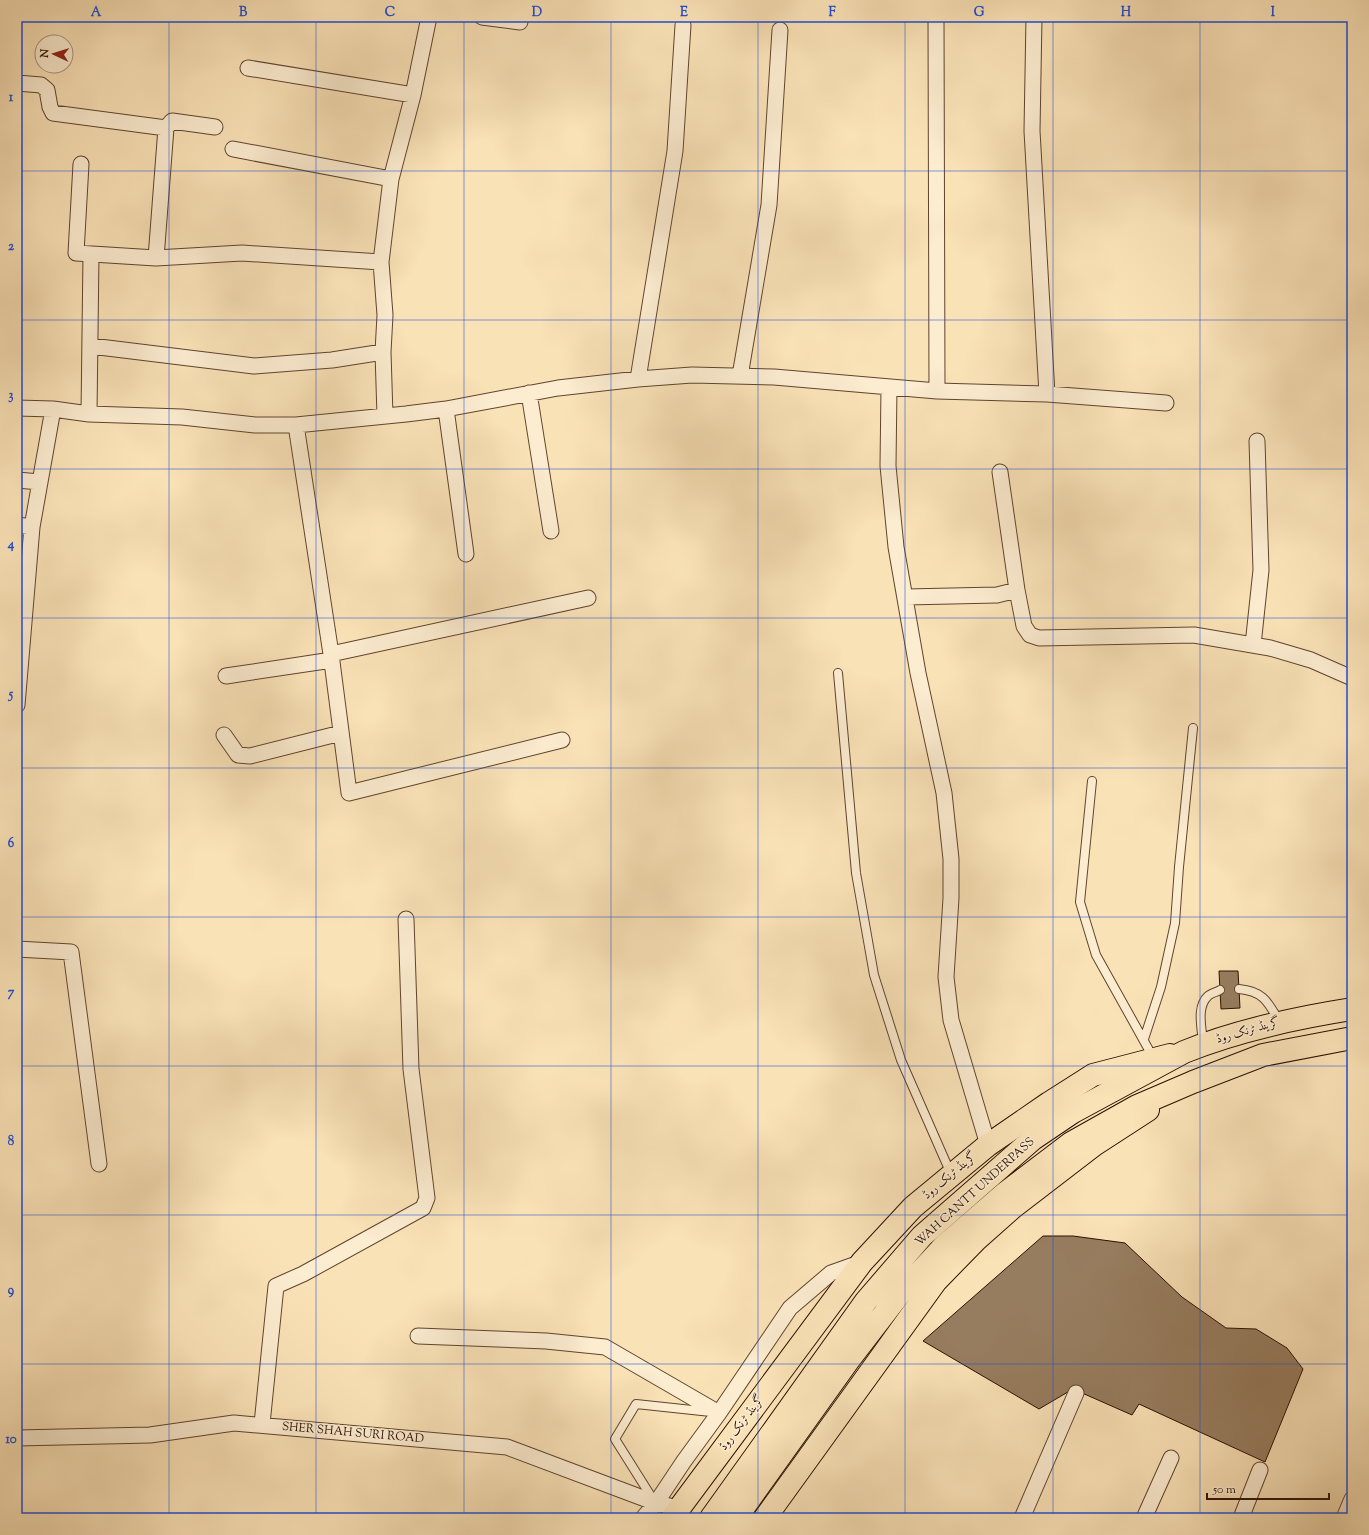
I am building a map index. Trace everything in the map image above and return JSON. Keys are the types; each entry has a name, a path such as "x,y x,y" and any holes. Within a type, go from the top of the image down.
{"main road":[{"name":"گرینڈ ٹرنک روڈ","path":"675,1513 862,1262 913,1207 988,1145 1093,1075 1194,1048 1279,1022 1352,1009"},
{"path":"771,1516 936,1280 976,1240 1012,1208 1094,1145 1193,1082 1263,1055 1352,1038"},
{"name":"WAH CANTT UNDERPASS","path":"711,1518 866,1301 922,1236 1033,1139 1073,1112 1194,1048"},
{"name":"WAH CANTT UNDERPASS","path":"736,1518 848,1361 898,1296 944,1246 1004,1194 1071,1143 1137,1106 1193,1082"}],"street":[{"path":"385,416 383,352 385,315 381,262 391,179 413,95 429,17"},
{"path":"482,17 520,22"},
{"path":"936,17 937,391"},
{"path":"1034,17 1032,131 1047,394"},
{"path":"638,379 675,151 683,25"},
{"path":"740,376 769,205 780,30"},
{"path":"248,68 413,95"},
{"path":"17,83 41,85 47,90 50,107 53,113 166,128"},
{"path":"156,258 166,128 172,121 215,127"},
{"path":"233,149 391,179"},
{"path":"81,164 76,253 156,258 242,254 381,262"},
{"path":"89,414 91,254"},
{"path":"91,346 254,366 332,360 383,352"},
{"path":"17,408 53,409 89,414 182,417 254,425 296,424 446,409 529,393 638,379 692,375 774,378 937,391 1047,394 1166,404"},
{"path":"890,387 888,466 896,548 906,597 918,673 944,793 951,859 951,898 946,977 950,1020 988,1145"},
{"path":"529,393 551,532"},
{"path":"17,705 24,526 40,482 53,409"},
{"path":"446,409 466,554"},
{"path":"296,424 331,657 349,793 562,740"},
{"path":"1253,645 1261,570 1257,441"},
{"path":"1000,472 1017,590 1024,626 1030,635 1039,638 1194,635 1270,648 1311,660 1352,678"},
{"path":"17,480 40,482"},
{"path":"906,597 997,595 1017,590"},
{"path":"226,676 331,657 588,598"},
{"path":"224,735 238,755 250,756 341,733"},
{"path":"262,1424 276,1286 303,1274 422,1208 427,1198 411,1069 406,919"},
{"path":"17,949 71,952 100,1164"},
{"path":"643,1518 656,1503 684,1461 720,1413 790,1308 831,1272 862,1262"},
{"path":"418,1336 546,1341 605,1347 720,1413"},
{"path":"1022,1518 1076,1393"},
{"name":"SHER SHAH SURI ROAD","path":"17,1438 150,1434 234,1423 262,1424 506,1447 656,1503 675,1513"},
{"path":"1144,1518 1171,1458"},
{"path":"1241,1518 1260,1470"},
{"path":"1344,1518 1352,1499"}],"lane":[{"path":"838,672 856,873 874,975 901,1060 951,1175"},
{"path":"1144,1040 1161,987 1175,923 1193,728"},
{"path":"1092,780 1080,902 1096,955 1155,1059"},
{"path":"1239,989 1250,990 1262,995 1270,1005 1279,1022"},
{"path":"1194,1048 1202,1005 1209,995 1220,990"},
{"path":"656,1503 614,1439 636,1404 720,1413"}],"building":[{"path":"1219,971 1238,971 1240,1008 1221,1009"},
{"path":"1043,1236 1073,1236 1125,1243 1182,1297 1226,1328 1256,1329 1287,1348 1303,1369 1265,1462 1139,1404 1132,1415 1073,1389 1039,1409 923,1341"}]}
